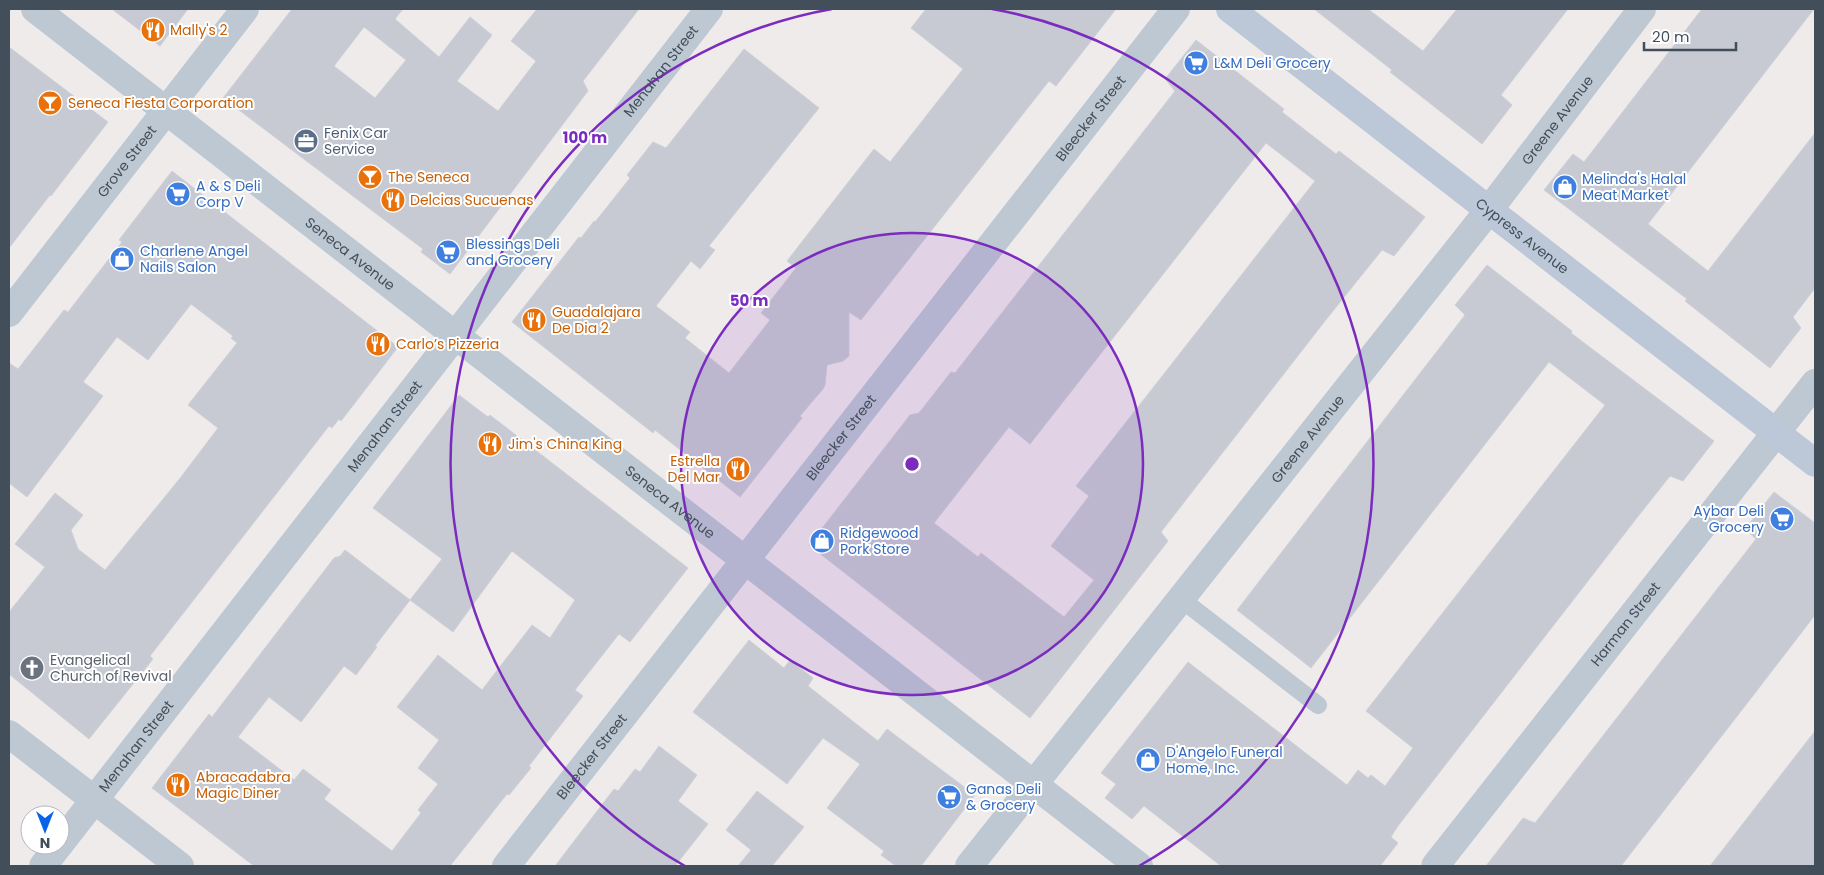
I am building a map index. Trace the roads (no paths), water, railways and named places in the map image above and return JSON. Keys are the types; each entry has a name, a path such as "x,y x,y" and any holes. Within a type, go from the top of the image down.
{"main road":[{"name":"Cypress Avenue","path":"1230,9 1815,463"}],"street":[{"name":"Seneca Avenue","path":"35,9 1139,866"},
{"name":"Grove Street","path":"9,313 245,9"},
{"name":"Menahan Street","path":"70,831 709,9"},
{"name":"Bleecker Street","path":"506,866 1176,9"},
{"name":"Greene Avenue","path":"969,866 1489,210 1642,9"},
{"name":"Harman Street","path":"1435,866 1815,383"},
{"path":"9,734 180,866"},
{"name":"Menahan Street","path":"43,866 52,855"}],"lane":[{"path":"1181,599 1318,705"}],"place":[{"name":"Mally's 2","path":"153,30"},
{"name":"L&M Deli Grocery","path":"1196,63"},
{"name":"Seneca Fiesta Corporation","path":"50,103"},
{"name":"Fenix Car Service","path":"306,141"},
{"name":"The Seneca","path":"370,177"},
{"name":"Melinda's Halal Meat Market","path":"1565,187"},
{"name":"A & S Deli Corp V","path":"178,194"},
{"name":"Delcias Sucuenas","path":"393,200"},
{"name":"Blessings Deli and Grocery","path":"448,252"},
{"name":"Charlene Angel Nails Salon","path":"122,259"},
{"name":"Guadalajara De Dia 2","path":"534,320"},
{"name":"Carlo’s Pizzeria","path":"378,344"},
{"name":"Jim's China King","path":"490,444"},
{"name":"Estrella Del Mar","path":"738,469"},
{"name":"Aybar Deli Grocery","path":"1782,519"},
{"name":"Ridgewood Pork Store","path":"822,541"},
{"name":"Evangelical Church of Revival","path":"32,668"},
{"name":"D'Angelo Funeral Home, Inc.","path":"1148,760"},
{"name":"Abracadabra Magic Diner","path":"178,785"},
{"name":"Ganas Deli & Grocery","path":"949,797"}]}
